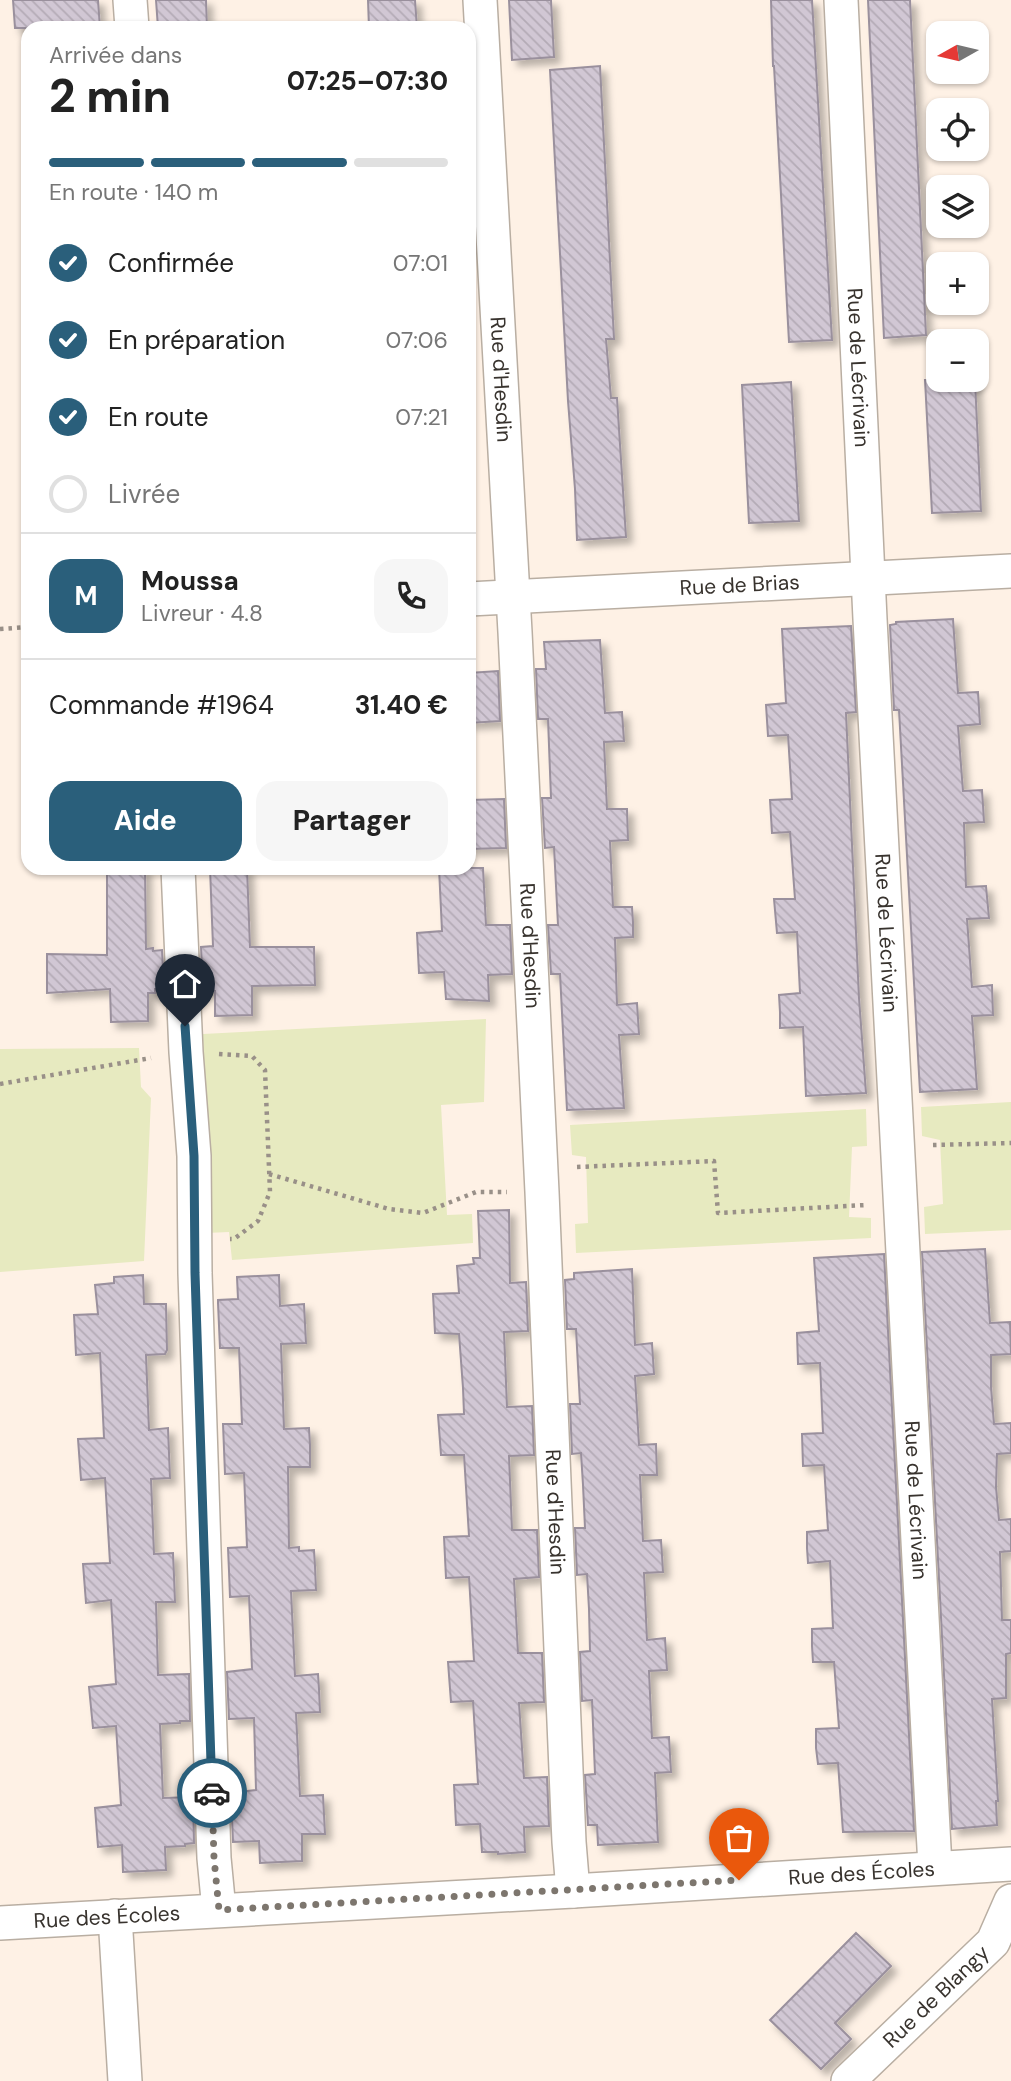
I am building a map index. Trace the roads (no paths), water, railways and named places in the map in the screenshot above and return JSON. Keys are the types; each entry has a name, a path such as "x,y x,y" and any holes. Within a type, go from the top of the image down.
{"street":[{"path":"130,0 132,21"},
{"name":"Rue d'Hesdin","path":"480,0 542,1180 573,1891"},
{"name":"Rue de Lécrivain","path":"841,0 868,579 935,1867"},
{"name":"Rue de Brias","path":"476,599 1011,571"},
{"path":"178,875 186,1052 194,1156 195,1273 214,1858 219,1910"},
{"name":"Rue des Écoles","path":"0,1923 1011,1864"},
{"name":"Rue de Blangy","path":"848,2081 993,1942 1011,1901"},
{"path":"115,1916 125,2081"}]}
